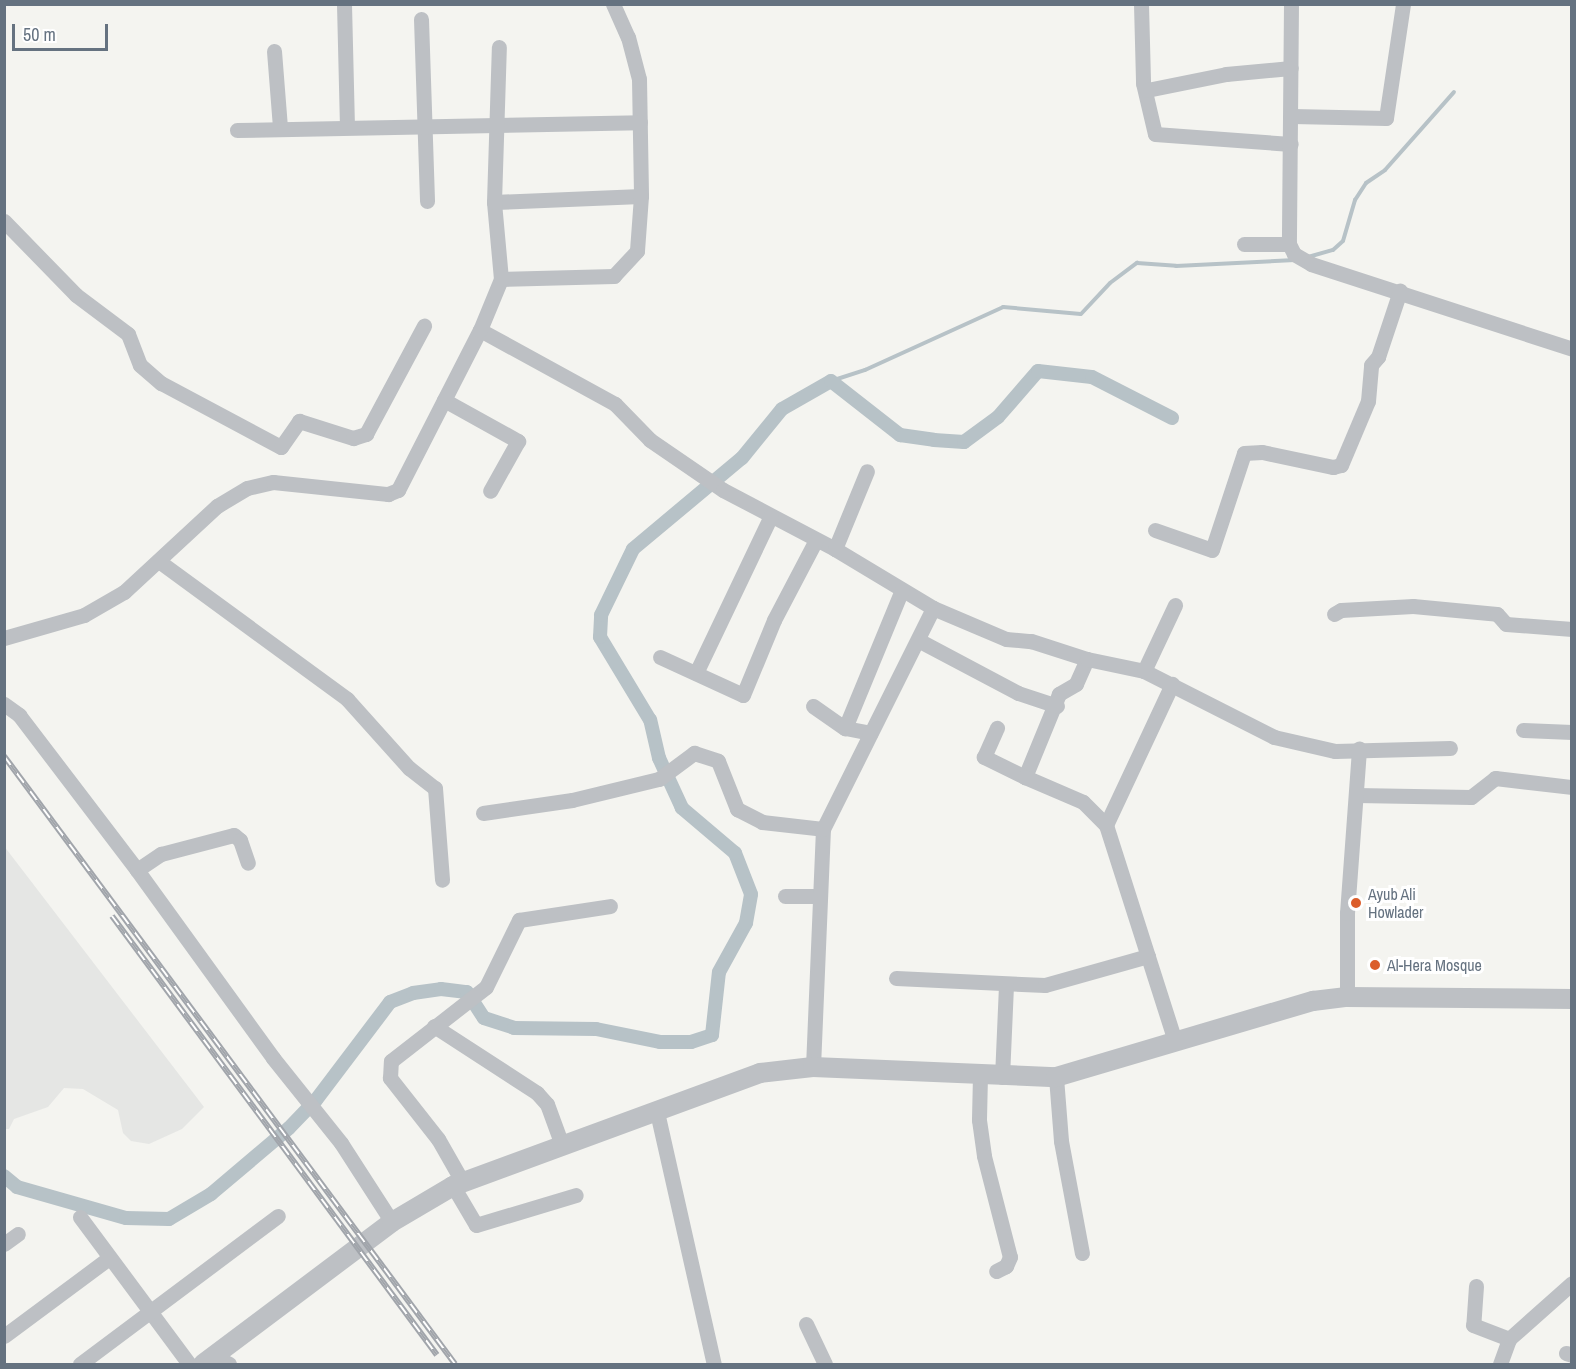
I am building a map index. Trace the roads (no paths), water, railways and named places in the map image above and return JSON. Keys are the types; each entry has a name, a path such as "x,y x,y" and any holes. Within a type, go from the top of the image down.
{"street":[{"path":"344,4 347,126"},
{"path":"501,279 614,276 637,251 641,196 639,79 628,37 613,4"},
{"path":"1142,4 1147,90 1155,134 1163,138 1291,144"},
{"path":"1290,4 1292,249"},
{"path":"1292,116 1386,118 1403,4"},
{"path":"421,18 428,201"},
{"path":"4,638 84,615 124,592 160,562 217,506 247,488 273,482 388,494 398,490 480,330 501,279 494,202 499,46"},
{"path":"274,51 280,128"},
{"path":"1147,90 1226,74 1291,68"},
{"path":"237,130 347,126 640,122"},
{"path":"494,202 641,196"},
{"path":"4,221 76,295 128,334 140,365 161,383 281,447 299,421 353,438 366,434 424,326"},
{"path":"1244,244 1292,249 1311,264 1400,291 1572,349"},
{"path":"1155,530 1212,550 1244,453 1262,452 1334,467 1341,465 1368,401 1371,365 1378,357 1400,291"},
{"path":"480,330 615,404 650,440 723,490 835,549 933,608 1006,639 1031,641 1087,659 1144,670 1274,737 1335,751 1359,748 1450,748"},
{"path":"444,400 518,441 490,491"},
{"path":"835,549 867,471"},
{"path":"696,673 771,516"},
{"path":"660,657 743,694 774,620 816,540"},
{"path":"160,562 347,699 409,768 435,788 442,880"},
{"path":"846,728 902,590"},
{"path":"1144,670 1175,605"},
{"path":"1334,614 1341,610 1413,606 1497,614 1506,624 1572,629"},
{"path":"813,1067 823,829 933,608"},
{"path":"918,640 1018,693 1057,706"},
{"path":"1025,777 1057,706 1059,694 1076,684 1087,659"},
{"path":"1106,825 1172,684"},
{"path":"813,706 846,728 871,733"},
{"path":"5,709 19,715 137,870 304,1097 324,1120 392,1222"},
{"path":"997,728 984,757 1083,802 1096,811 1106,825 1175,1041"},
{"path":"1523,730 1572,732"},
{"path":"1347,997 1347,913 1359,748"},
{"path":"483,813 572,800 659,779 673,771 694,753 718,761 737,809 762,822 823,829"},
{"path":"1356,795 1472,797 1495,778 1572,788"},
{"path":"137,870 161,854 234,835 240,840 248,863"},
{"path":"785,896 820,896"},
{"path":"576,1195 476,1225 438,1139 390,1078 388,1069 391,1061 486,987 519,920 610,906"},
{"path":"896,978 1045,985 1148,956"},
{"path":"1002,1077 1006,984"},
{"path":"215,1362 392,1222 458,1184 760,1072 813,1067 1002,1077 1056,1077 1313,1001 1347,997 1572,999"},
{"path":"434,1026 537,1093 547,1104 562,1145"},
{"path":"980,1076 979,1120 984,1156 1010,1257 1006,1266 996,1271"},
{"path":"1056,1077 1061,1141 1082,1252"},
{"path":"657,1112 714,1365"},
{"path":"80,1365 278,1216"},
{"path":"80,1217 189,1365"},
{"path":"4,1244 18,1234"},
{"path":"4,1336 108,1258"},
{"path":"1500,1365 1509,1339 1572,1283"},
{"path":"1476,1286 1473,1324 1509,1339"},
{"path":"806,1324 825,1365"}],"waterway":[{"path":"1308,257 1333,250 1343,241 1355,200 1366,183 1385,170 1454,92"},
{"path":"831,381 865,370 1003,307 1081,314 1110,283 1137,263 1176,266 1295,260"},
{"path":"4,1176 17,1187 126,1218 169,1219 211,1194 289,1128 316,1100 390,1002 413,993 441,989 467,992 484,1018 514,1028 596,1029 660,1042 691,1042 712,1035 719,972 746,923 751,894 735,853 682,808 659,758 650,720 600,637 601,615 633,549 742,458 782,409 831,381 900,435 934,440 964,442 998,417 1038,371 1092,377 1172,418"}],"railway":[{"path":"4,756 455,1364"},
{"path":"112,916 437,1355"}],"place":[{"name":"Ayub Ali Howlader","path":"1356,903"},
{"name":"Al-Hera Mosque","path":"1375,965"}]}
